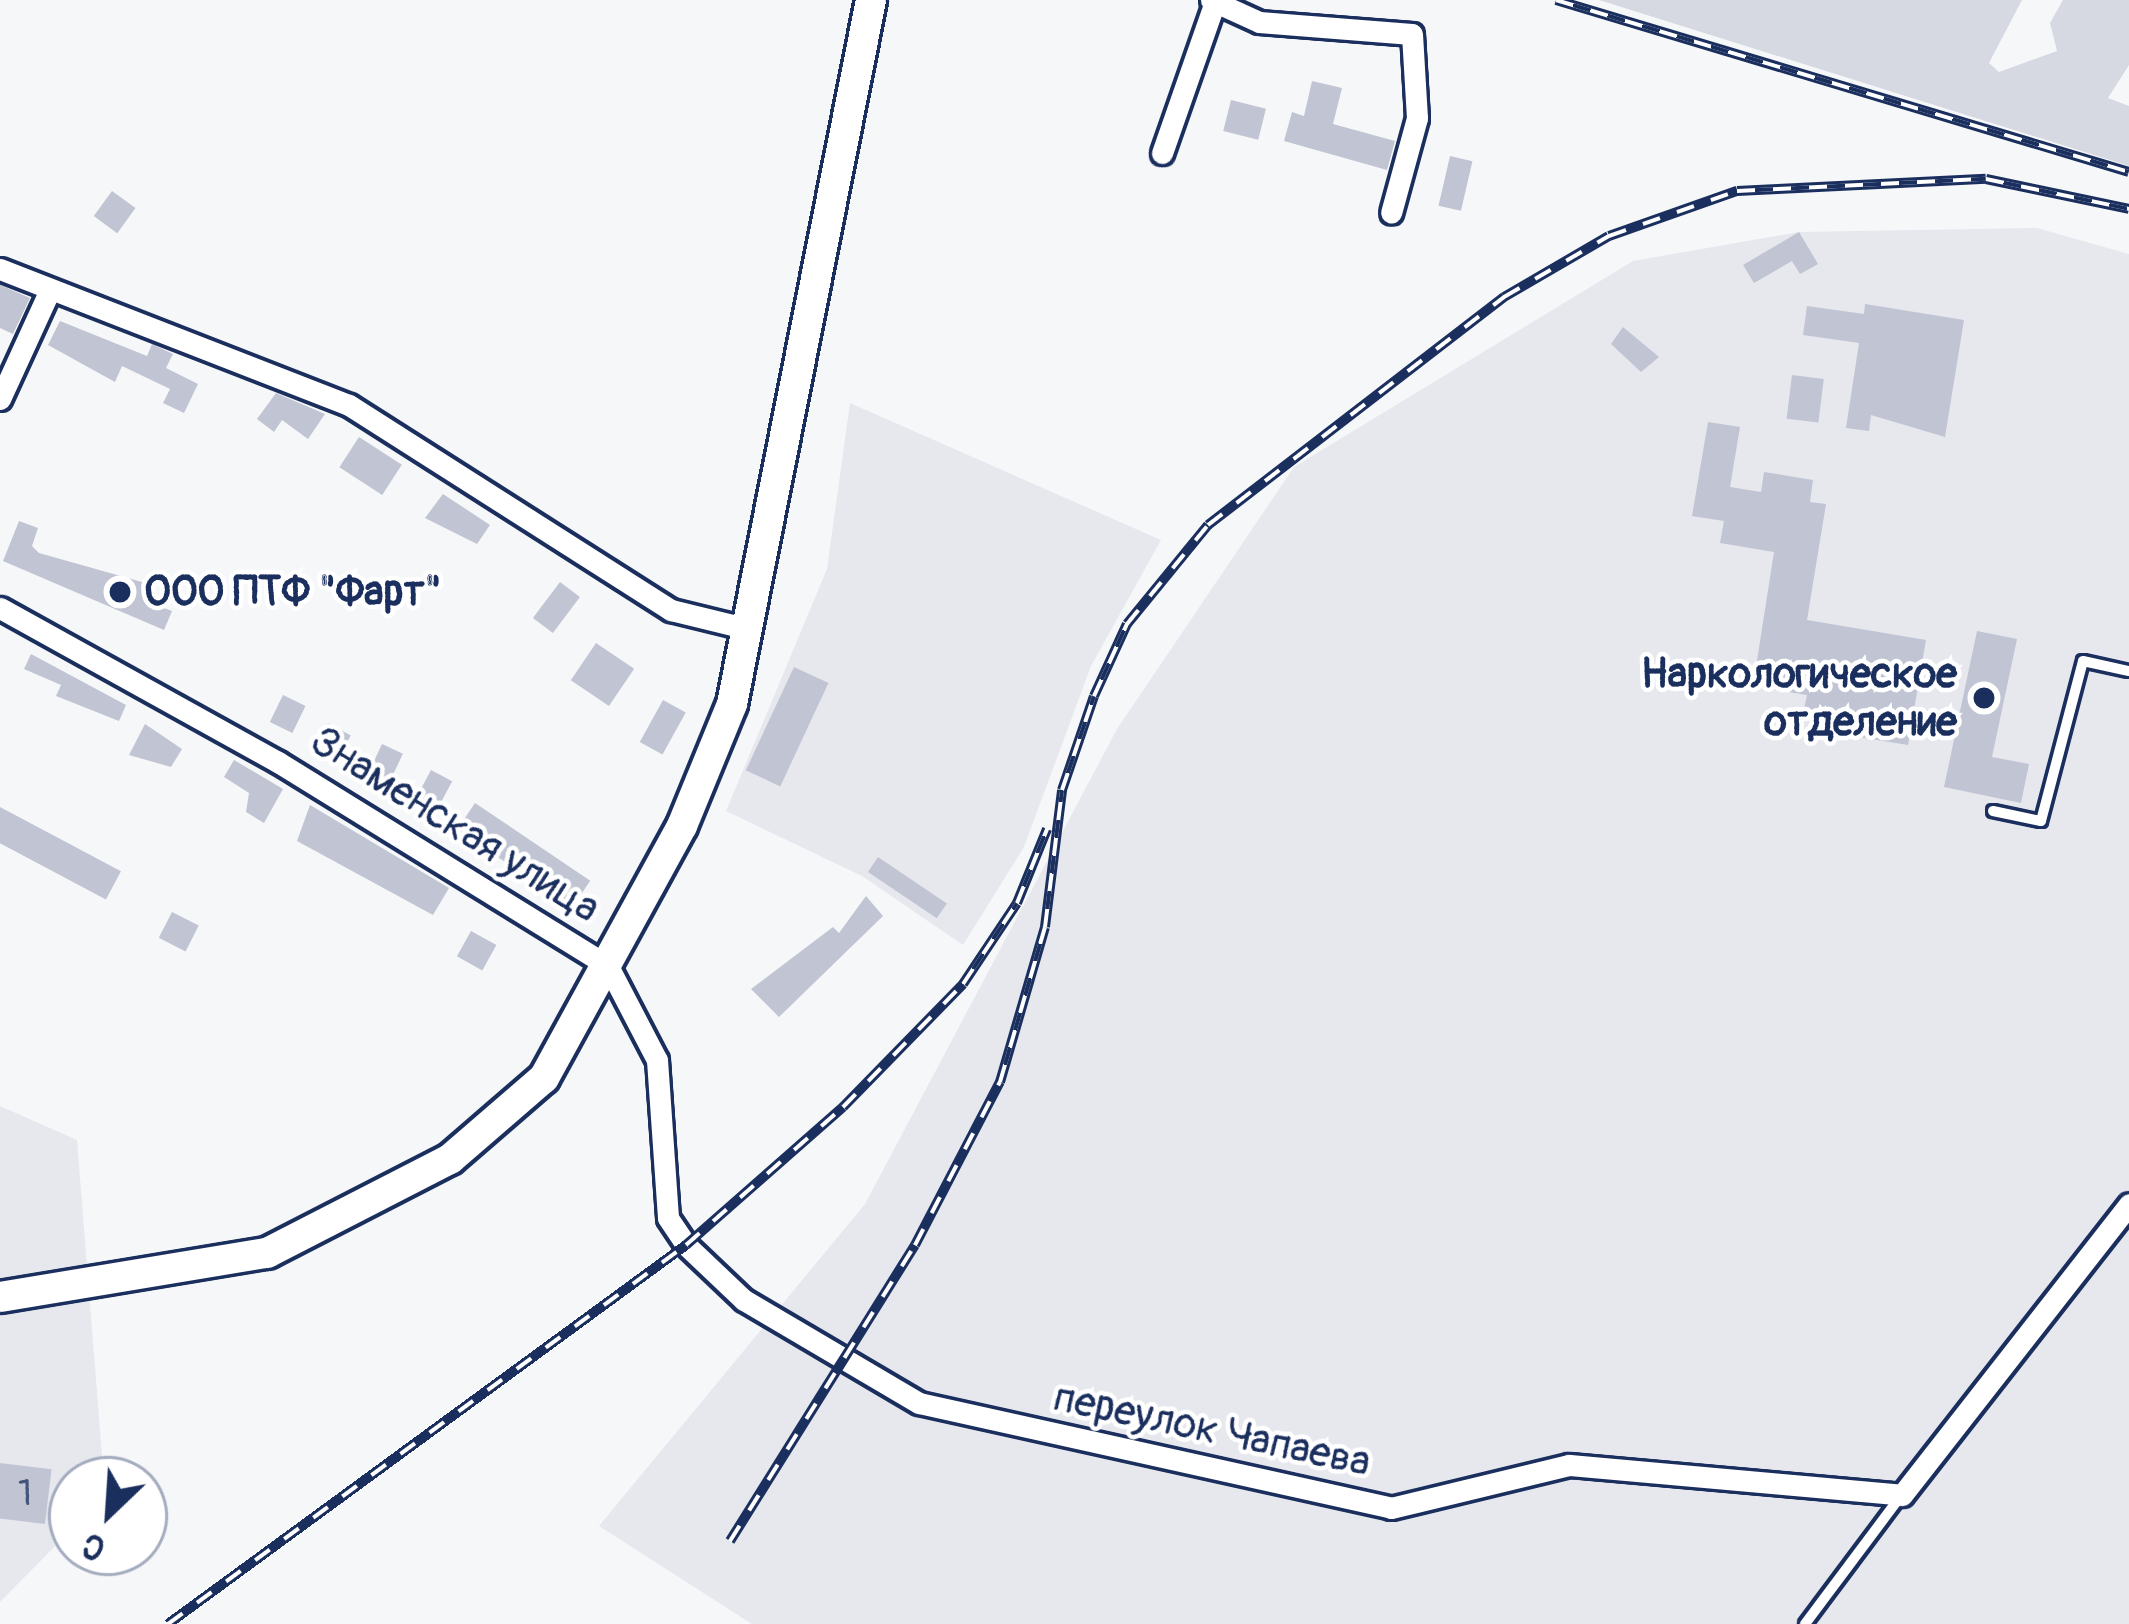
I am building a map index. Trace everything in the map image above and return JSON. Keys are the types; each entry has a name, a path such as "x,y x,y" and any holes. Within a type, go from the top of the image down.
{"main road":[{"path":"0,1297 267,1253 450,1159 544,1078 608,966 733,704 871,0"}],"street":[{"path":"1162,153 1213,1 1258,22 1412,34 1417,118 1391,213"},
{"path":"0,269 49,292 349,405 671,610 749,629"},
{"path":"0,399 49,292"},
{"name":"Знаменская улица","path":"0,608 278,762 608,966 657,1060 668,1218 686,1245"},
{"path":"1901,1495 2129,1204"},
{"name":"переулок Чапаева","path":"686,1245 744,1300 919,1403 1260,1484 1391,1508 1569,1465 1901,1495"}],"lane":[{"path":"1993,811 2041,821 2083,661 2129,671"},
{"path":"1805,1624 1901,1495"}],"shaded area":[{"path":"1599,0 2022,0 1989,63 1999,72 2057,51 2050,23 2063,0 2129,0 2129,65 2108,98 2129,106 2129,166"},
{"path":"2037,228 2129,254 2129,1624 752,1624 599,1526 865,1204 1117,729 1294,467 1633,261 1799,232"},
{"path":"850,403 1161,540 1091,666 1024,847 963,945 862,876 726,811 827,569"},
{"path":"0,1106 77,1140 102,1456 48,1456 48,1553 0,1602"}],"building":[{"path":"1312,81 1342,88 1333,124 1395,141 1387,170 1284,141 1292,112 1304,116"},
{"path":"1231,100 1266,109 1258,140 1223,131"},
{"path":"1450,156 1472,161 1461,211 1439,206"},
{"path":"112,191 135,208 117,233 94,216"},
{"path":"1799,232 1818,264 1800,274 1792,261 1754,283 1743,265"},
{"path":"0,285 30,298 13,334 0,328"},
{"path":"1865,304 1964,320 1945,437 1871,415 1869,431 1846,428 1859,343 1803,335 1807,306 1864,314"},
{"path":"60,321 147,356 152,344 173,354 166,368 198,384 184,413 163,403 170,389 122,366 115,382 48,345"},
{"path":"1623,327 1659,357 1641,372 1611,344"},
{"path":"1792,375 1824,379 1818,423 1787,419"},
{"path":"276,393 325,414 308,439 282,420 274,432 257,419"},
{"path":"1708,422 1740,427 1730,487 1761,492 1764,472 1813,480 1810,502 1826,504 1807,620 1926,640 1908,745 1840,734 1843,716 1804,709 1807,695 1753,686 1774,552 1720,543 1724,521 1692,516"},
{"path":"359,437 402,465 382,495 339,467"},
{"path":"443,494 490,525 477,544 425,518"},
{"path":"19,521 38,528 32,546 39,553 149,584 143,600 172,611 164,630 3,561"},
{"path":"560,582 580,597 553,633 533,618"},
{"name":"Наркологическое отделение","path":"1977,631 2017,639 1992,757 2029,764 2021,803 1944,787"},
{"path":"596,643 634,669 609,706 571,680"},
{"path":"31,654 126,705 119,721 56,696 61,685 24,669"},
{"path":"794,667 828,683 780,786 746,770"},
{"path":"283,695 305,706 292,733 270,722"},
{"path":"663,700 686,713 662,755 640,742"},
{"path":"328,723 351,736 337,760 314,747"},
{"path":"145,724 182,749 171,767 129,755"},
{"path":"382,744 403,754 386,789 366,779"},
{"path":"234,760 283,789 264,823 246,812 249,793 224,777"},
{"path":"431,770 452,781 434,816 413,804"},
{"path":"475,803 590,881 572,907 457,830"},
{"path":"310,805 449,888 433,915 297,841"},
{"path":"0,807 121,871 106,900 0,843"},
{"path":"878,857 947,903 937,918 868,872"},
{"path":"866,896 883,916 779,1017 751,989 833,927 839,933"},
{"path":"172,912 199,926 186,951 159,938"},
{"path":"471,931 496,945 482,970 457,956"},
{"path":"0,1463 48,1469 45,1524 0,1518"}],"railway":[{"path":"1556,0 2129,172"},
{"path":"730,1541 915,1245 1000,1082 1045,927 1062,790 1094,696 1127,624 1208,525 1504,297 1609,236 1737,191 1986,179 2129,209"},
{"path":"168,1624 686,1245 843,1107 963,984 1017,903 1047,829"}],"place":[{"name":"ООО ПТФ \"Фарт\"","path":"120,592"},
{"name":"Наркологическое отделение","path":"1984,698"}]}
